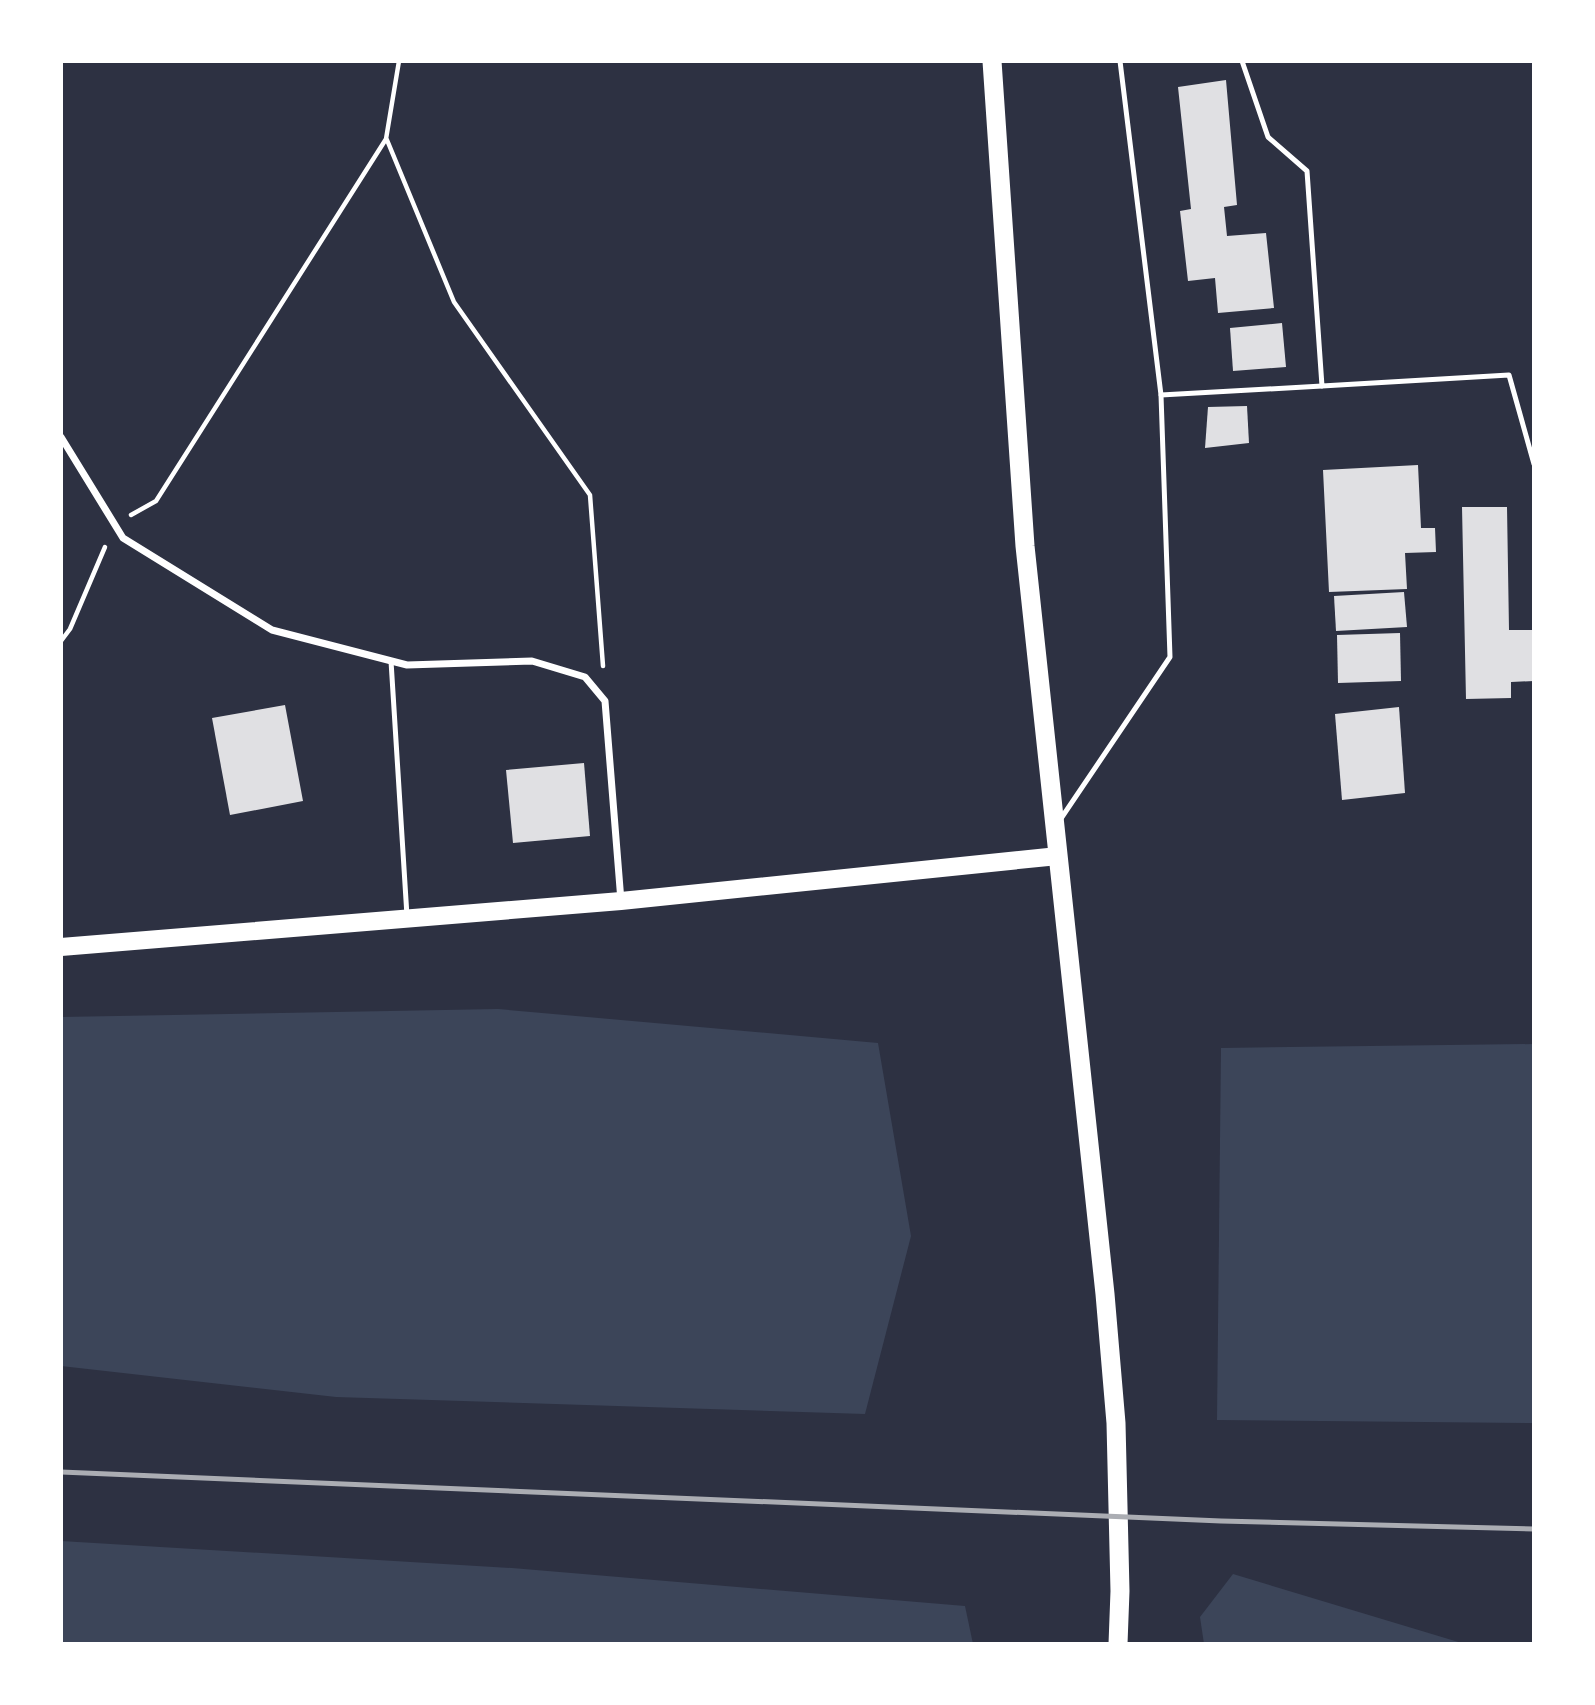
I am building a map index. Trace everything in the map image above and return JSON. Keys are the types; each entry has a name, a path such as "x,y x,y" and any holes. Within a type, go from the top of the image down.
{"highway":[{"path":"992,61 1025,546 1105,1294 1116,1423 1120,1591 1118,1644"}],"main road":[{"path":"61,947 621,901 1058,856"}],"street":[{"path":"61,437 122,538 272,630 407,665 532,660 585,677 605,701 621,901"}],"lane":[{"path":"1055,827 1170,657 1161,395 1120,61"},
{"path":"1241,61 1268,137 1307,171 1322,386"},
{"path":"1161,395 1509,374 1534,464"},
{"path":"391,661 407,919"}],"path":[{"path":"61,641 70,629 114,524 156,501 387,139 399,61"},
{"path":"387,139 454,302 590,495 605,701"}],"shaded area":[{"path":"498,1009 878,1043 911,1236 865,1414 336,1397 61,1366 61,1017"},
{"path":"1534,1044 1534,1423 1217,1420 1221,1048"},
{"path":"61,1541 512,1568 965,1606 973,1644 61,1644"},
{"path":"1233,1574 1465,1644 1204,1644 1200,1617"}],"building":[{"path":"1226,80 1237,205 1224,207 1227,236 1266,233 1274,308 1218,313 1215,278 1188,281 1180,211 1191,209 1178,87"},
{"path":"1282,323 1286,367 1233,371 1230,328"},
{"path":"1247,406 1249,443 1205,448 1208,407"},
{"path":"1418,465 1421,528 1435,528 1436,552 1405,553 1407,589 1329,592 1323,470"},
{"path":"1462,507 1507,507 1509,630 1534,630 1534,681 1511,682 1511,698 1466,699"},
{"path":"1404,592 1407,627 1336,631 1334,596"},
{"path":"1400,633 1401,681 1338,683 1337,635"},
{"path":"285,705 303,801 230,815 212,718"},
{"path":"1399,707 1405,793 1342,800 1335,714"},
{"path":"584,763 590,836 513,843 506,770"}],"railway":[{"path":"61,1472 1221,1521 1534,1529"}]}
